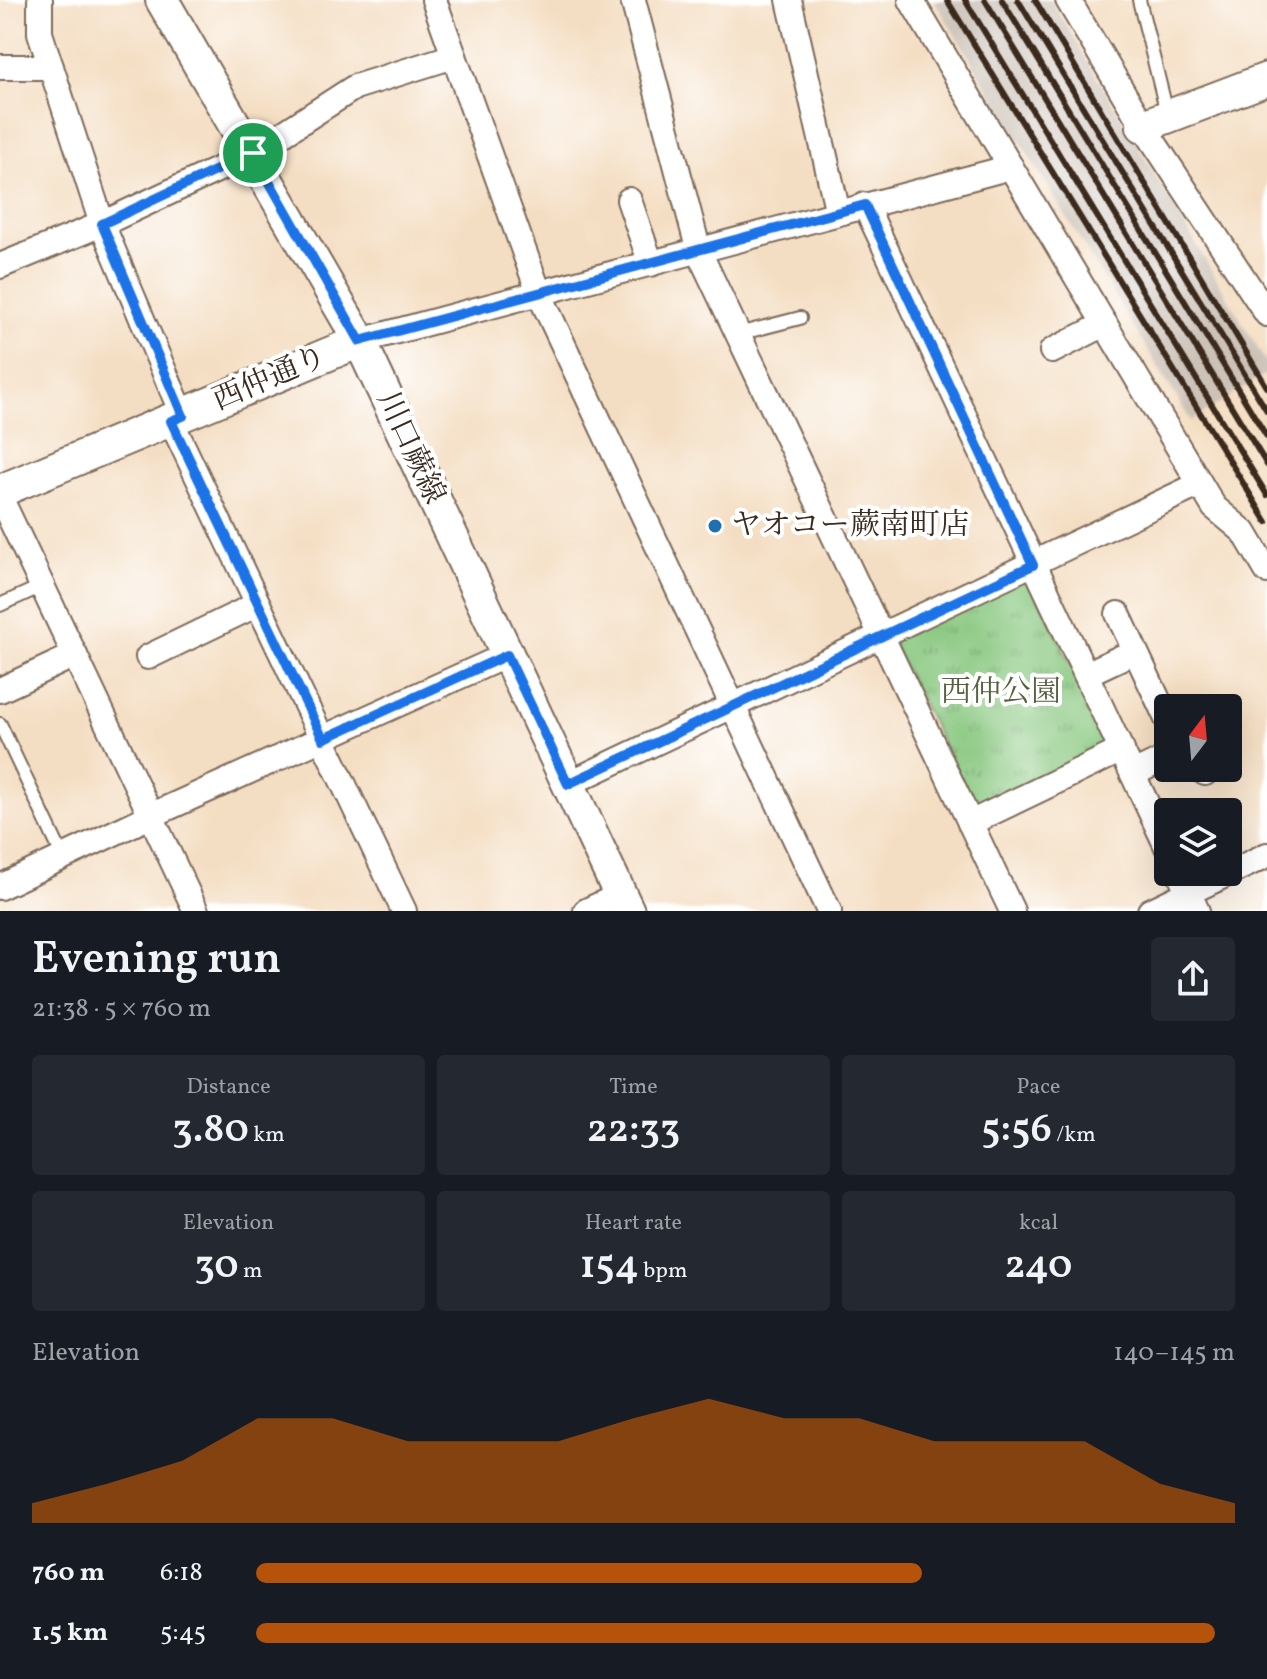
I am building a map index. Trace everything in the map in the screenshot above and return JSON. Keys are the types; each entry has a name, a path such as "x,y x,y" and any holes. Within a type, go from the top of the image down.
{"main road":[{"name":"川口蕨線","path":"162,0 360,341 624,903"},
{"path":"1156,121 1267,79"},
{"name":"西仲通り","path":"0,494 360,341"}],"street":[{"path":"40,0 40,33 102,224 177,418 258,604 404,911"},
{"path":"434,0 539,293 829,911"},
{"path":"633,0 699,252 1012,911"},
{"path":"789,0 838,213"},
{"path":"911,0 1214,507 1244,532 1267,571"},
{"path":"1068,0 1156,121 1266,311"},
{"path":"0,266 102,224 253,153 355,87 454,56"},
{"path":"0,67 51,67"},
{"name":"西仲通り","path":"360,341 1011,167"},
{"path":"629,200 651,264"},
{"path":"865,205 1154,819"},
{"path":"1052,351 1105,324"},
{"path":"568,784 1200,484"},
{"path":"0,494 196,911"},
{"path":"148,657 258,604"},
{"path":"1118,614 1155,694"},
{"path":"1086,674 1135,651"},
{"path":"0,690 75,655"},
{"path":"0,887 507,655"},
{"path":"970,823 1122,750"},
{"path":"1133,774 1154,764"},
{"path":"1150,911 1267,855"},
{"path":"586,911 624,903"}],"lane":[{"path":"1139,0 1156,121"},
{"path":"738,334 800,318"},
{"path":"0,605 42,586"},
{"path":"0,724 63,857"}],"shaded area":[{"path":"934,0 1051,0 1267,364 1267,373 1191,421"}],"green space":[{"name":"西仲公園","path":"1028,577 1112,747 975,809 891,641"}],"railway":[{"path":"947,0 1267,522"},
{"path":"965,0 1267,495"},
{"path":"985,0 1267,465"},
{"path":"1002,0 1267,437"},
{"path":"1018,0 1267,411"},
{"path":"1035,0 1267,387"}],"place":[{"name":"ヤオコー蕨南町店","path":"715,526"}],"route":[{"path":"253,153 360,341 865,205 1033,565 568,784 507,655 323,739 171,421 183,416 102,224 253,153"}]}
